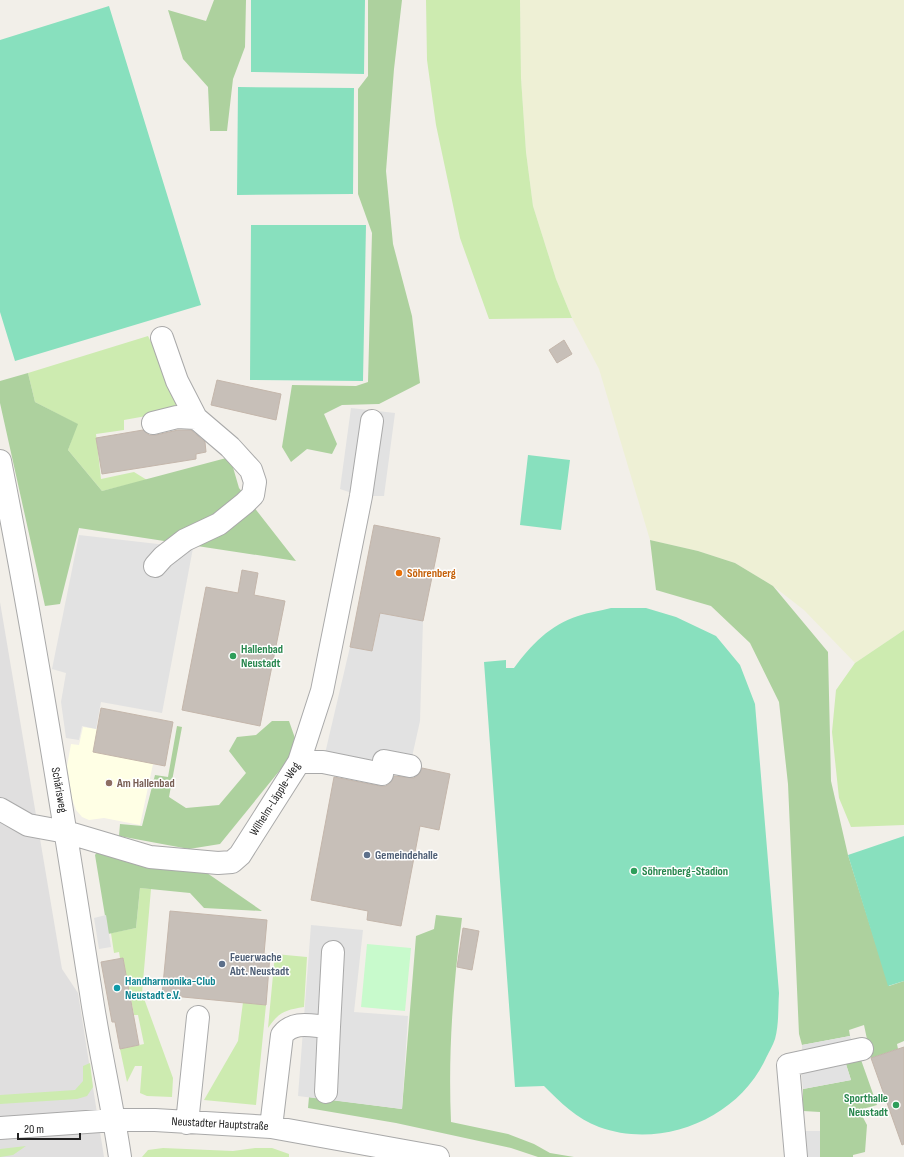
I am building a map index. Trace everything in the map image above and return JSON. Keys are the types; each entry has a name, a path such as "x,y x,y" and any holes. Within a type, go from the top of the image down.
{"street":[{"path":"155,566 163,556 185,540 219,524 253,495 255,482 251,470 230,447 196,418 177,381 162,338"},
{"path":"152,423 177,417 196,418"},
{"name":"Wilhelm-Läpple-Weg","path":"66,832 150,857 218,863 232,862 240,855 299,762 325,677 361,496 372,421"},
{"name":"Schärisweg","path":"0,461 15,536 66,832 91,995 115,1120 120,1157"},
{"path":"299,762 323,762 382,774 384,761 410,766"},
{"path":"0,809 28,825 66,832"},
{"path":"326,1092 333,952"},
{"path":"187,1123 198,1017"},
{"path":"271,1127 282,1035 288,1028 298,1025 329,1027"},
{"path":"796,1157 788,1065 862,1049"},
{"name":"Neustadter Hauptstraße","path":"0,1128 115,1120 271,1127 438,1157"}],"shaded area":[{"path":"520,0 904,0 904,630 855,663 804,610 773,586 735,563 698,551 650,540 599,369 572,318 556,279 533,206 526,152 521,78"},
{"path":"351,408 395,413 384,496 361,496 340,489"},
{"path":"79,535 193,548 162,713 101,702 96,729 82,726 79,740 66,738 61,702 66,673 52,669"},
{"path":"0,602 62,969 78,993 104,1157 0,1157"},
{"path":"380,613 423,621 420,721 410,766 323,762 350,647 372,651"},
{"name":"Am Hallenbad","path":"101,708 173,722 165,766 153,764 140,825 104,818 89,820 82,817 76,810 72,799 67,766 71,744 79,745 83,727 97,729"},
{"path":"106,915 111,947 99,949 94,918"},
{"path":"311,925 363,930 354,1012 408,1016 402,1109 298,1096"},
{"path":"850,1036 853,1045 802,1055 802,1045"},
{"path":"845,1061 851,1080 803,1089 801,1071"},
{"path":"803,1131 820,1131 820,1157 803,1157"}],"green space":[{"path":"214,0 246,0 245,47 233,79 227,131 210,131 208,87 183,59 168,10 206,21"},
{"path":"251,0 365,0 364,74 251,72"},
{"path":"368,0 402,0 394,69 386,171 393,244 412,316 420,383 379,404 342,405 324,414 337,444 332,454 307,449 291,462 282,447 292,385 356,386 368,382 372,233 358,194 358,89 368,76"},
{"path":"426,0 520,0 521,78 526,152 533,206 556,279 572,318 489,319 460,238 436,125 427,60"},
{"path":"109,6 201,305 15,361 0,312 0,40"},
{"path":"238,87 354,88 353,194 237,195"},
{"path":"251,225 366,225 363,381 250,380"},
{"path":"148,336 185,409 124,420 124,430 96,434 101,479 134,472 147,480 102,491 68,450 77,424 35,402 28,373"},
{"path":"28,373 35,402 78,424 68,450 102,491 230,457 239,488 296,561 79,528 60,604 45,606 0,403 0,381"},
{"path":"528,455 570,460 561,530 520,525"},
{"path":"650,540 698,551 735,563 773,586 828,652 831,781 848,855 889,986 904,981 904,1041 897,1044 898,1049 871,1058 864,1025 849,1030 850,1036 802,1045 799,1034 788,784 779,702 750,643 711,606 656,590"},
{"name":"Söhrenberg-Stadion","path":"611,608 646,608 676,617 716,636 740,665 755,704 779,993 778,1022 774,1041 754,1079 737,1097 718,1112 696,1124 672,1131 648,1134 623,1133 591,1124 569,1110 544,1086 515,1087 484,662 506,660 506,668 514,668 534,644 559,624 582,615"},
{"path":"904,630 904,825 851,827 839,798 832,732 836,690 855,663"},
{"path":"272,721 289,721 296,741 289,759 220,844 189,849 119,836 120,824 142,826 155,775 168,777 177,726 182,727 169,797 186,808 219,805 246,773 229,751 237,737 256,735"},
{"path":"904,836 904,981 888,986 848,855"},
{"path":"100,848 148,866 207,873 262,911 204,908 190,893 140,888 136,928 108,934 95,855"},
{"path":"140,888 151,889 142,993 173,1078 172,1097 147,1096 140,1093 142,1066 135,1066 127,1082 120,1049 144,1044 138,1015 134,1015 123,958 120,958 119,952 114,953 111,933 136,928"},
{"path":"436,915 462,918 452,1020 450,1071 451,1122 508,1134 534,1144 550,1153 574,1157 538,1157 511,1148 396,1123 308,1108 309,1097 402,1109 416,936 434,929"},
{"path":"367,944 411,948 405,1011 361,1007"},
{"path":"275,954 307,957 304,1007 292,1009 279,1015 268,1028"},
{"path":"243,1002 266,1005 256,1105 204,1100 238,1041"},
{"path":"860,1057 877,1105 859,1110 867,1125 865,1152 853,1155 853,1157 820,1157 820,1112 803,1111 803,1089 851,1080 845,1061"},
{"path":"90,1063 93,1087 87,1096 77,1099 0,1104 0,1095 75,1090 83,1081 83,1066"},
{"path":"26,1146 13,1155 0,1157 0,1149"},
{"path":"163,1148 233,1151 255,1148 272,1148 289,1154 289,1157 142,1157 148,1150"}],"building":[{"path":"564,340 572,354 557,363 549,350"},
{"path":"217,380 281,394 276,420 211,405"},
{"path":"143,430 149,435 156,435 178,430 191,430 205,442 206,452 196,454 196,459 102,474 96,438"},
{"name":"Söhrenberg","path":"374,525 440,538 423,621 380,613 372,651 350,647"},
{"name":"Hallenbad Neustadt","path":"242,570 258,573 254,595 285,601 260,726 182,710 206,587 238,593"},
{"path":"101,708 173,722 165,766 93,752"},
{"name":"Gemeindehalle","path":"422,768 450,774 439,830 420,826 401,926 367,920 368,911 311,900 334,777 386,786 391,782 394,776 414,778 419,774"},
{"name":"Feuerwache Abt. Neustadt","path":"170,911 267,920 264,954 270,955 266,1005 162,995"},
{"path":"463,928 479,931 472,970 457,967"},
{"name":"Handharmonika-Club Neustadt e.V.","path":"123,958 139,1045 120,1049 115,1022 112,1022 101,962"},
{"name":"Sporthalle Neustadt","path":"904,1047 904,1144 902,1145 871,1058"}],"place":[{"name":"Söhrenberg","path":"399,573"},
{"name":"Hallenbad Neustadt","path":"233,656"},
{"name":"Am Hallenbad","path":"109,783"},
{"name":"Gemeindehalle","path":"367,855"},
{"name":"Söhrenberg-Stadion","path":"634,871"},
{"name":"Feuerwache Abt. Neustadt","path":"222,964"},
{"name":"Handharmonika-Club Neustadt e.V.","path":"117,988"},
{"name":"Sporthalle Neustadt","path":"896,1105"}]}
